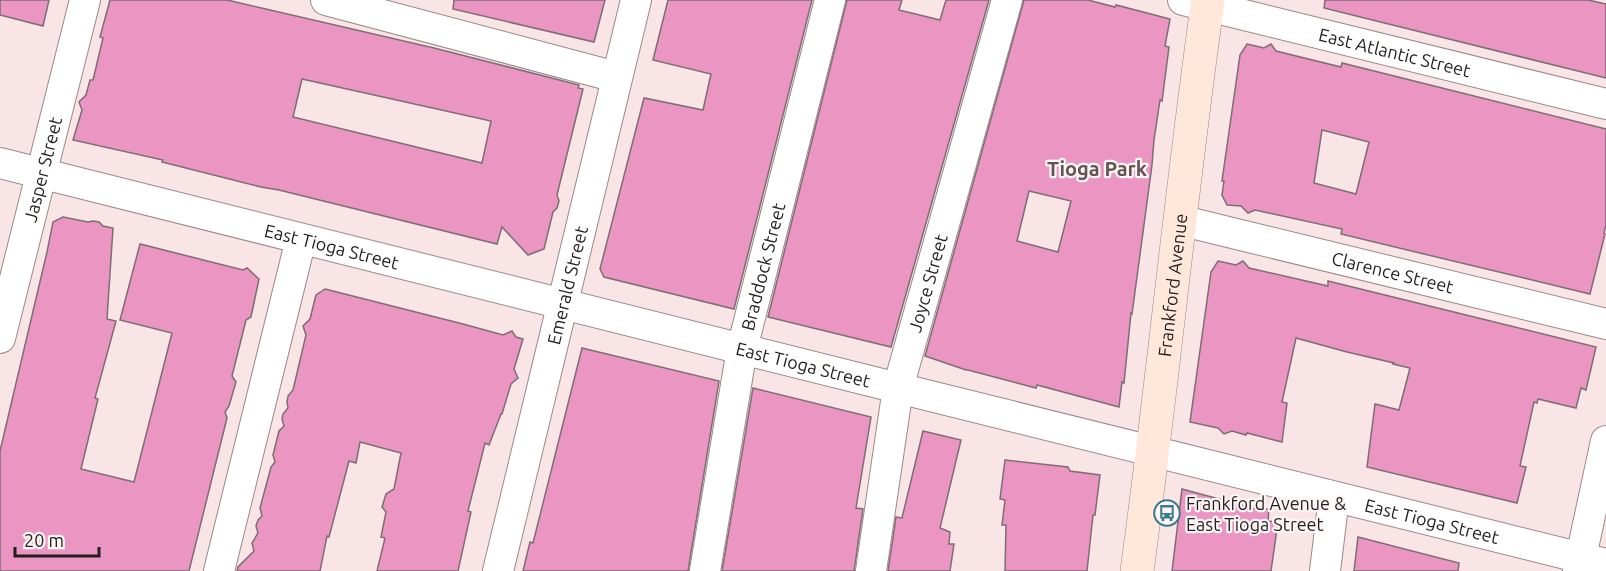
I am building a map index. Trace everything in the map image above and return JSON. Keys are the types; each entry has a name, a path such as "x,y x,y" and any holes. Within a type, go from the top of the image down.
{"main road":[{"name":"Frankford Avenue","path":"1137,571 1179,220 1199,2"}],"street":[{"name":"Jasper Street","path":"0,339 85,0"},
{"path":"326,0 616,77"},
{"name":"Emerald Street","path":"498,571 636,0"},
{"name":"Braddock Street","path":"705,571 742,349 830,0"},
{"name":"Joyce Street","path":"871,571 898,388 1007,0"},
{"name":"East Atlantic Street","path":"1199,2 1606,104"},
{"name":"East Tioga Street","path":"0,163 1334,496 1589,564"},
{"name":"Clarence Street","path":"1179,220 1606,324"},
{"path":"219,571 301,238"},
{"path":"1589,564 1606,441"},
{"path":"1325,571 1334,496"}],"building":[{"path":"0,0 49,0 43,26 0,15"},
{"path":"110,0 227,0 434,48 579,85 578,88 583,89 557,195 559,201 553,212 544,249 528,255 502,227 497,244 261,187 162,162 163,160 73,140 82,110 79,102 86,95 90,80 93,80 103,38 100,37","holes":["302,79 491,121 482,163 293,117"]},
{"path":"454,0 605,0 594,42 453,9"},
{"path":"668,0 812,0 734,309 604,277 600,269 644,98 703,110 711,74 653,60"},
{"path":"847,0 902,0 899,10 940,20 946,0 989,0 891,347 768,317"},
{"path":"1024,0 1088,0 1170,19 1165,46 1169,47 1162,101 1160,100 1154,140 1124,383 1122,382 1119,407 1037,385 1036,388 966,370 925,356","holes":["1029,191 1071,201 1058,252 1017,241"]},
{"path":"1325,0 1588,0 1606,4 1606,78 1324,8"},
{"path":"1247,44 1264,48 1271,44 1276,51 1341,67 1342,63 1606,129 1606,225 1590,294 1341,234 1342,229 1255,210 1248,213 1241,206 1227,205 1222,195 1224,181 1222,181 1240,55","holes":["1322,130 1369,142 1356,194 1314,183"]},
{"path":"63,217 99,222 103,226 113,228 107,319 116,321 95,398 98,399 81,469 134,482 172,333 120,320 140,244 243,270 247,268 259,279 251,317 246,320 232,376 236,382 225,412 227,418 189,571 0,571 0,451 53,222"},
{"path":"1218,261 1236,265 1243,261 1249,268 1328,286 1328,281 1596,347 1586,390 1581,388 1576,408 1538,399 1537,403 1534,402 1520,466 1526,467 1517,503 1367,467 1375,404 1399,410 1410,368 1296,338 1282,402 1287,403 1282,442 1247,433 1246,435 1232,431 1224,434 1218,428 1190,422 1211,272"},
{"path":"325,289 503,335 512,331 516,337 523,339 514,369 518,378 511,384 489,445 485,443 468,511 471,512 458,571 377,571 385,538 381,537 386,512 382,507 386,494 394,489 401,453 360,442 356,463 349,461 329,537 327,536 320,571 237,571 238,567 254,551 252,543 258,533 256,526 258,520 262,516 260,508 271,467 275,462 273,455 279,431 284,426 283,414 288,408 288,396 293,390 306,335 303,326 310,319 316,295"},
{"path":"582,348 719,381 688,571 523,571 530,542 533,543"},
{"path":"753,388 871,417 856,508 863,509 854,571 722,571"},
{"path":"923,431 961,440 940,528 950,532 949,544 954,544 950,571 888,571 896,517 902,518"},
{"path":"1005,460 1068,467 1070,471 1100,475 1087,571 1005,571 1006,525 1002,525 1005,500 1000,499"},
{"path":"1182,489 1256,509 1269,509 1268,521 1278,522 1271,571 1172,571"},
{"path":"1358,537 1459,563 1458,571 1354,571"}],"place":[{"name":"Frankford Avenue & East Tioga Street","path":"1167,513"}],"district":[{"name":"Tioga Park","path":"1097,168"}]}
